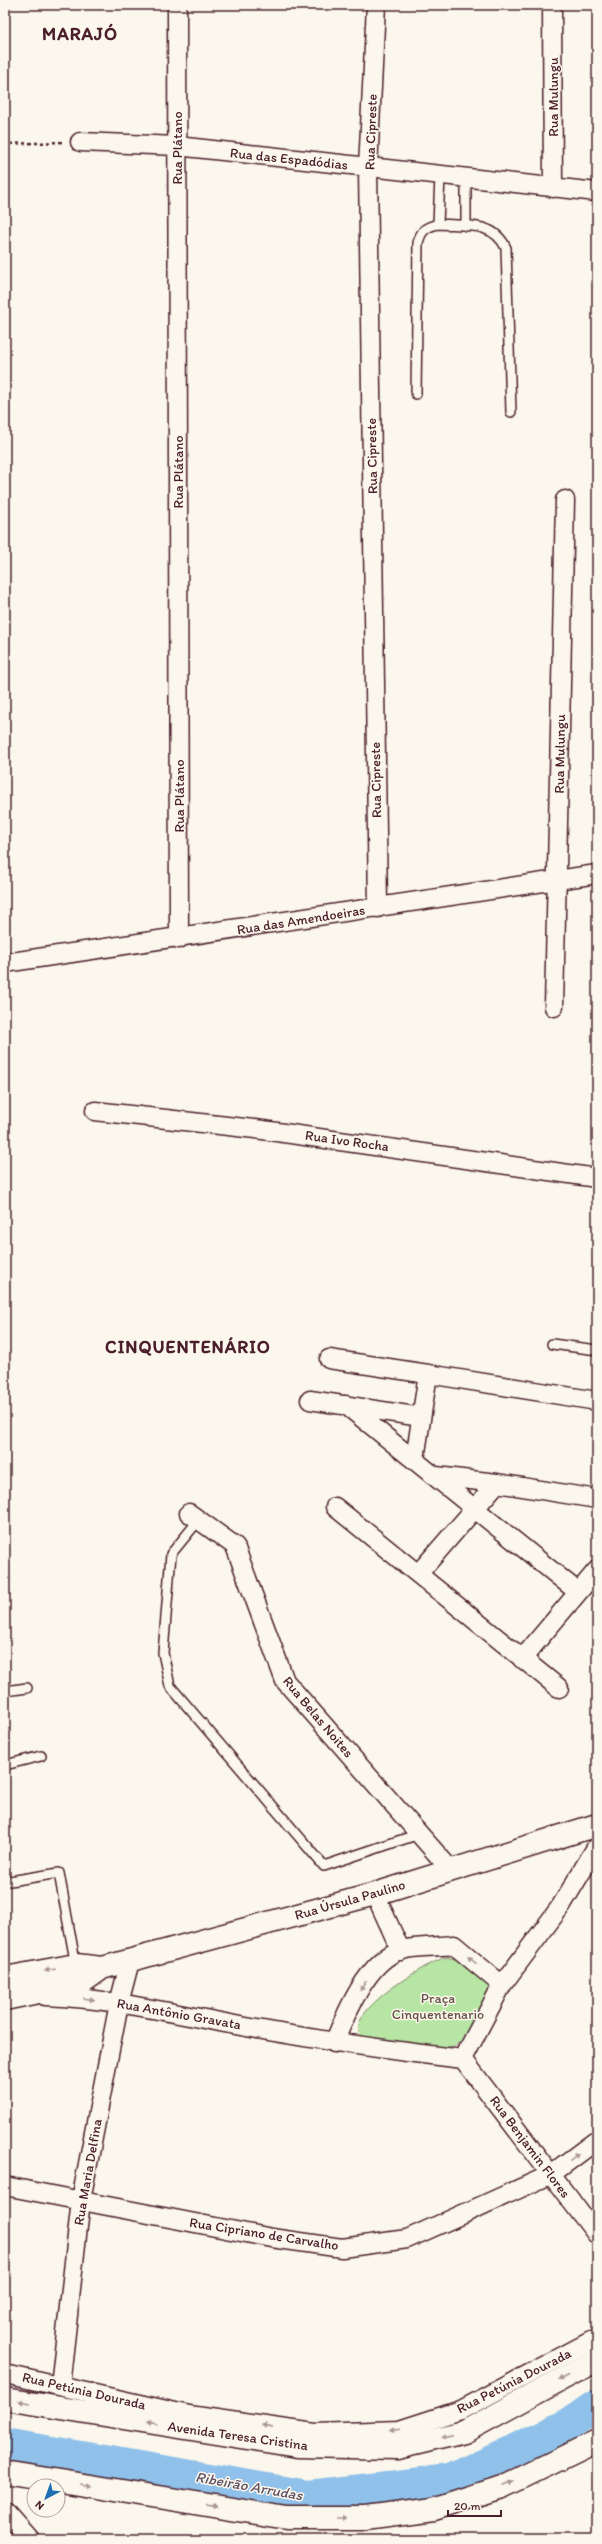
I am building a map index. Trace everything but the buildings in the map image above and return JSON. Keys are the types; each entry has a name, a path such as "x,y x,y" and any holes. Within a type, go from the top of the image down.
{"main road":[{"name":"Rua Úrsula Paulino","path":"14,1997 78,1974 375,1894 450,1869 597,1825"},
{"name":"Rua Úrsula Paulino","path":"5,1978 78,1974"},
{"name":"Avenida Teresa Cristina","path":"5,2399 297,2446 397,2448 464,2432 597,2360"},
{"path":"5,2472 287,2518 365,2518 434,2509 502,2487 597,2441"}],"street":[{"name":"Rua Plátano","path":"177,5 179,939"},
{"name":"Rua Cipreste","path":"376,5 368,168 378,908"},
{"name":"Rua Mulungu","path":"552,5 553,188"},
{"name":"Rua das Espadódias","path":"80,142 177,146 466,179 597,192"},
{"name":"Rua Mulungu","path":"554,1007 565,500"},
{"name":"Rua das Amendoeiras","path":"5,964 179,939 597,874"},
{"name":"Rua Ivo Rocha","path":"95,1111 263,1130 597,1178"},
{"path":"329,1359 597,1401"},
{"path":"415,1459 428,1374"},
{"path":"310,1400 421,1418"},
{"path":"346,1405 415,1459 578,1592"},
{"path":"436,1476 497,1483 597,1499"},
{"path":"418,1574 497,1483"},
{"path":"335,1508 559,1688"},
{"name":"Rua Belas Noites","path":"193,1517 235,1546 285,1681 450,1869"},
{"path":"522,1659 597,1570"},
{"path":"463,2059 502,1985 561,1906 597,1846"},
{"path":"375,1894 401,1951"},
{"path":"334,2043 345,2015 374,1968 401,1951 454,1945 502,1985"},
{"name":"Rua Maria Delfina","path":"60,2386 81,2200 119,2003 130,1961"},
{"name":"Rua Antônio Gravata","path":"14,1997 71,1997 119,2003 334,2043 463,2059"},
{"name":"Rua Benjamin Flores","path":"463,2059 597,2235"},
{"name":"Rua Cipriano de Carvalho","path":"5,2186 272,2238 342,2248 407,2239 550,2175 597,2140"},
{"name":"Rua Petúnia Dourada","path":"5,2374 189,2415 315,2433 399,2430 461,2410 591,2341 597,2340"},
{"path":"6,2513 29,2539"}],"lane":[{"path":"438,224 440,176"},
{"path":"466,179 466,226"},
{"path":"416,394 418,243 420,233 426,227 438,224 489,229 501,237 506,248 511,412"},
{"path":"552,1344 597,1350"},
{"path":"193,1517 171,1554 163,1653 170,1686 324,1866 419,1834"},
{"path":"5,1691 27,1688"},
{"path":"5,1765 41,1756"},
{"path":"5,1879 10,1881 59,1873 78,1974"}],"path":[{"path":"5,144 80,142"}],"green space":[{"name":"Praça Cinquentenario","path":"447,1957 461,1961 480,1973 493,1991 467,2037 456,2045 441,2050 363,2038 358,2028 362,2017 373,2004 405,1979"}],"waterway":[{"name":"Ribeirão Arrudas","path":"5,2444 308,2496 449,2480 564,2427 597,2405"}],"district":[{"name":"MARAJÓ","path":"80,34"},
{"name":"CINQUENTENÁRIO","path":"188,1347"}]}
